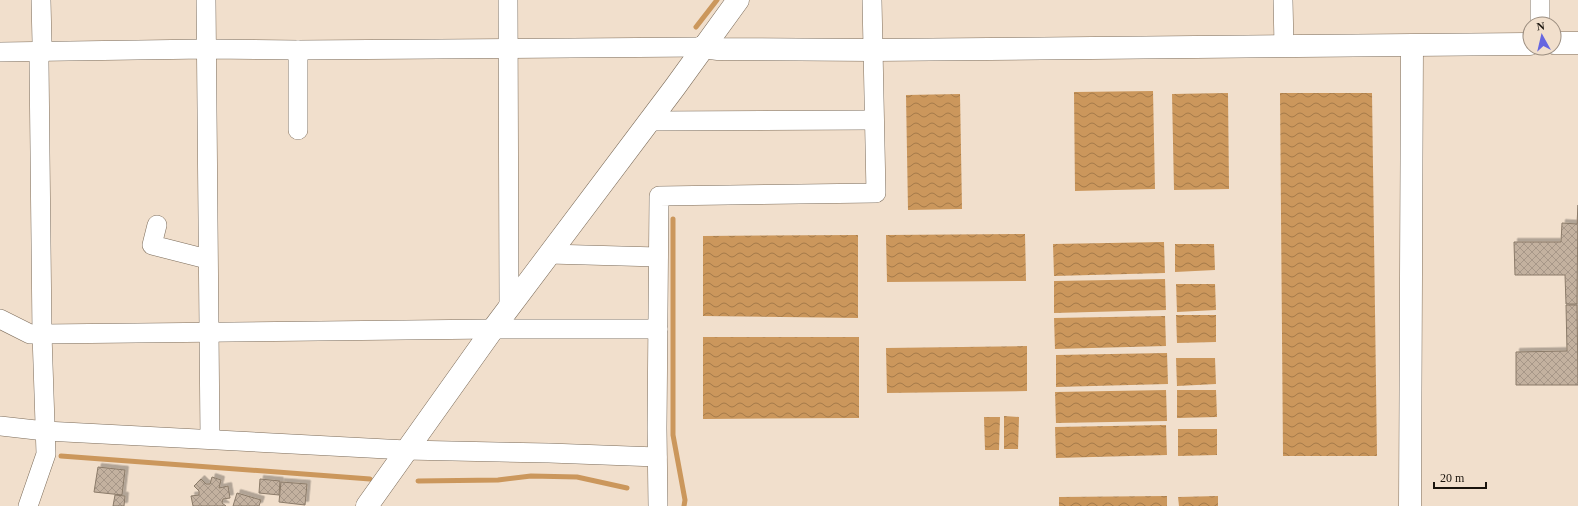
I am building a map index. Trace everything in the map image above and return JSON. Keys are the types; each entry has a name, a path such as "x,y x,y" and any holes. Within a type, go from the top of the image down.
{"street":[{"path":"28,506 46,454 42,334 39,61 41,51 42,0"},
{"path":"206,0 210,439"},
{"path":"508,0 509,307"},
{"path":"367,506 509,307 738,0"},
{"path":"658,506 658,196 876,194 872,0"},
{"path":"1283,0 1284,46"},
{"path":"1540,0 1540,16"},
{"path":"1562,43 1578,43"},
{"path":"0,52 206,49 298,50 702,47 718,49 873,50 1522,44"},
{"path":"1410,506 1412,46"},
{"path":"298,50 298,130"},
{"path":"649,121 874,120"},
{"path":"157,226 152,245 208,259"},
{"path":"549,254 658,257"},
{"path":"0,319 30,334 493,329 658,330"},
{"path":"0,426 45,431 406,450 657,457"}],"water":[{"path":"1153,91 1155,189 1075,191 1074,92"},
{"path":"1228,93 1229,189 1174,190 1172,94"},
{"path":"1280,93 1372,93 1377,456 1283,456"},
{"path":"960,94 962,209 908,210 906,95"},
{"path":"1025,234 1026,281 887,282 886,235"},
{"path":"858,235 858,318 703,316 703,236"},
{"path":"1164,242 1165,273 1054,276 1053,244"},
{"path":"1175,244 1214,244 1215,270 1175,272"},
{"path":"1165,279 1166,310 1054,313 1054,281"},
{"path":"1176,284 1215,284 1216,310 1177,312"},
{"path":"1176,315 1216,315 1216,342 1177,343"},
{"path":"1165,316 1166,346 1055,349 1054,318"},
{"path":"703,337 859,337 859,418 703,419"},
{"path":"1027,346 1027,391 887,393 886,348"},
{"path":"1167,353 1168,384 1056,387 1056,355"},
{"path":"1176,358 1215,358 1216,384 1177,386"},
{"path":"1166,390 1167,421 1056,423 1055,392"},
{"path":"1177,390 1216,390 1217,417 1177,418"},
{"path":"1004,416 1019,417 1018,449 1004,449"},
{"path":"984,417 1000,417 999,450 985,450"},
{"path":"1166,425 1167,455 1056,458 1055,427"},
{"path":"1178,429 1217,429 1217,455 1178,456"},
{"path":"1167,496 1167,506 1059,506 1059,497"},
{"path":"1218,496 1218,506 1179,506 1178,497"}],"building":[{"path":"1578,205 1577,304 1566,304 1565,275 1515,275 1514,242 1561,242 1562,223 1577,224"},
{"path":"1566,305 1577,305 1578,385 1516,385 1516,352 1567,351"},
{"path":"98,467 125,470 122,495 94,492"},
{"path":"212,477 221,480 219,488 228,486 230,498 223,499 222,503 226,506 193,506 191,496 199,495 199,491 194,486 201,479 206,484 210,484"},
{"path":"260,479 280,481 279,495 259,493"},
{"path":"281,482 307,484 305,505 279,502"},
{"path":"237,493 261,500 259,506 233,506"},
{"path":"115,495 125,496 124,506 113,506"}],"waterway":[{"path":"696,27 717,0"},
{"path":"673,219 673,435 685,500 684,506"},
{"path":"61,456 370,479"},
{"path":"418,481 498,480 531,476 577,477 627,488"}]}
